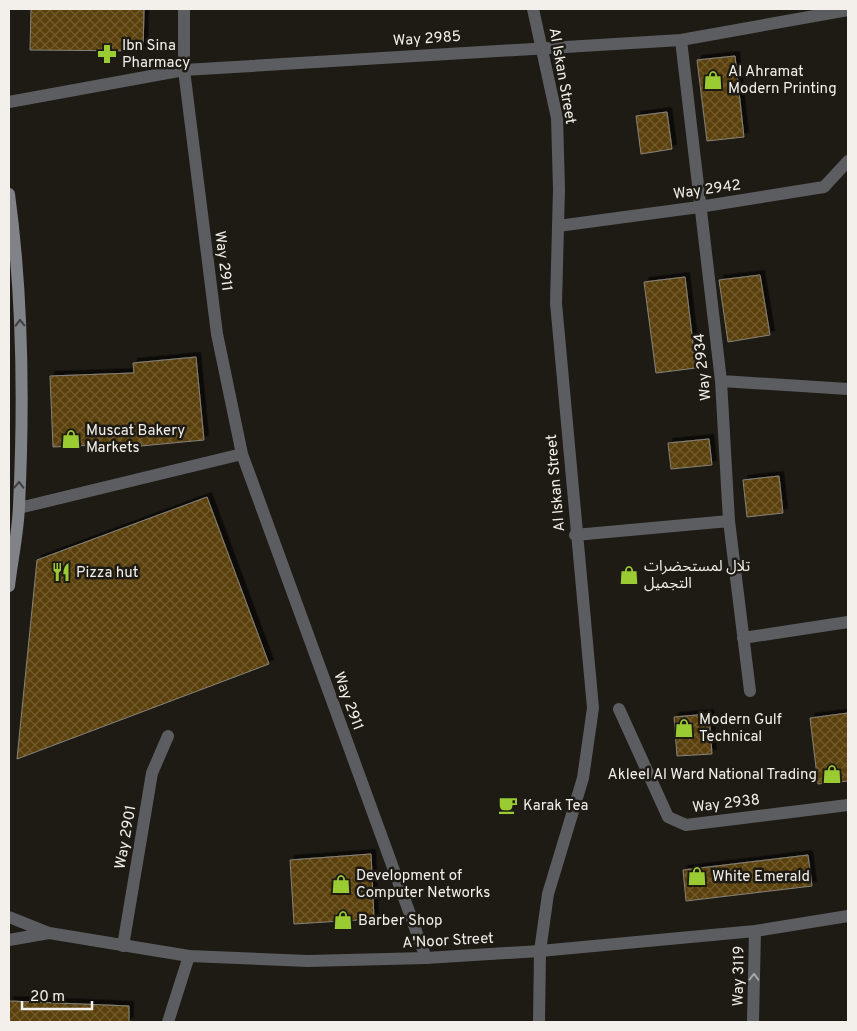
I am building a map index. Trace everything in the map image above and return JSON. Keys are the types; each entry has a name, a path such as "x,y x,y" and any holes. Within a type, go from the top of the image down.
{"main road":[{"path":"9,194 18,264 22,391 19,508 9,586"}],"street":[{"name":"Way 2911","path":"184,9 184,70 217,334 242,454 426,958"},
{"name":"Al Iskan Street","path":"533,9 543,47 557,118 559,189 556,302 575,535 593,708 583,778 548,894 540,951 539,1022"},
{"name":"Way 2985","path":"9,102 184,70 681,40 848,10"},
{"name":"Way 2934","path":"681,40 699,207 721,381 729,521 750,691"},
{"name":"Way 2942","path":"558,226 699,207 824,187 848,161"},
{"path":"721,381 848,389"},
{"path":"19,508 242,454"},
{"path":"575,535 729,521"},
{"path":"743,638 848,622"},
{"name":"Way 2938","path":"619,708 668,817 686,824 848,805"},
{"name":"Way 2901","path":"123,946 152,773 168,736"},
{"name":"A'Noor Street","path":"9,917 49,933 190,956 308,961 426,958 540,951 755,931 848,916"},
{"name":"Way 3119","path":"753,1022 755,931"},
{"name":"A'Noor Street","path":"9,940 49,933"},
{"path":"168,1022 190,956"}],"building":[{"path":"31,9 144,9 143,51 30,50"},
{"path":"735,56 744,137 707,141 697,60"},
{"path":"667,112 672,149 641,154 636,116"},
{"path":"760,275 770,335 728,342 719,280"},
{"path":"685,277 696,368 656,373 644,282"},
{"path":"196,357 204,440 141,446 141,443 53,447 50,376 134,373 133,363"},
{"path":"709,439 712,465 671,469 668,443"},
{"path":"779,476 783,513 747,517 743,480"},
{"path":"207,497 269,664 17,759 37,560"},
{"path":"848,713 848,781 818,784 810,718"},
{"path":"709,714 712,754 677,756 674,717"},
{"path":"371,854 374,919 294,924 290,860"},
{"path":"808,855 812,886 686,901 683,870"},
{"path":"9,1001 129,1006 129,1022 9,1022"}],"place":[{"name":"Ibn Sina Pharmacy","path":"107,54"},
{"name":"Al Ahramat Modern Printing","path":"713,80"},
{"name":"Muscat Bakery Markets","path":"71,439"},
{"name":"Pizza hut","path":"61,572"},
{"name":"تلال لمستحضرات التجميل","path":"629,575"},
{"name":"Modern Gulf Technical","path":"684,728"},
{"name":"Akleel Al Ward National Trading","path":"832,774"},
{"name":"Karak Tea","path":"508,805"},
{"name":"White Emerald","path":"697,876"},
{"name":"Development of Computer Networks","path":"341,884"},
{"name":"Barber Shop","path":"343,920"}]}
